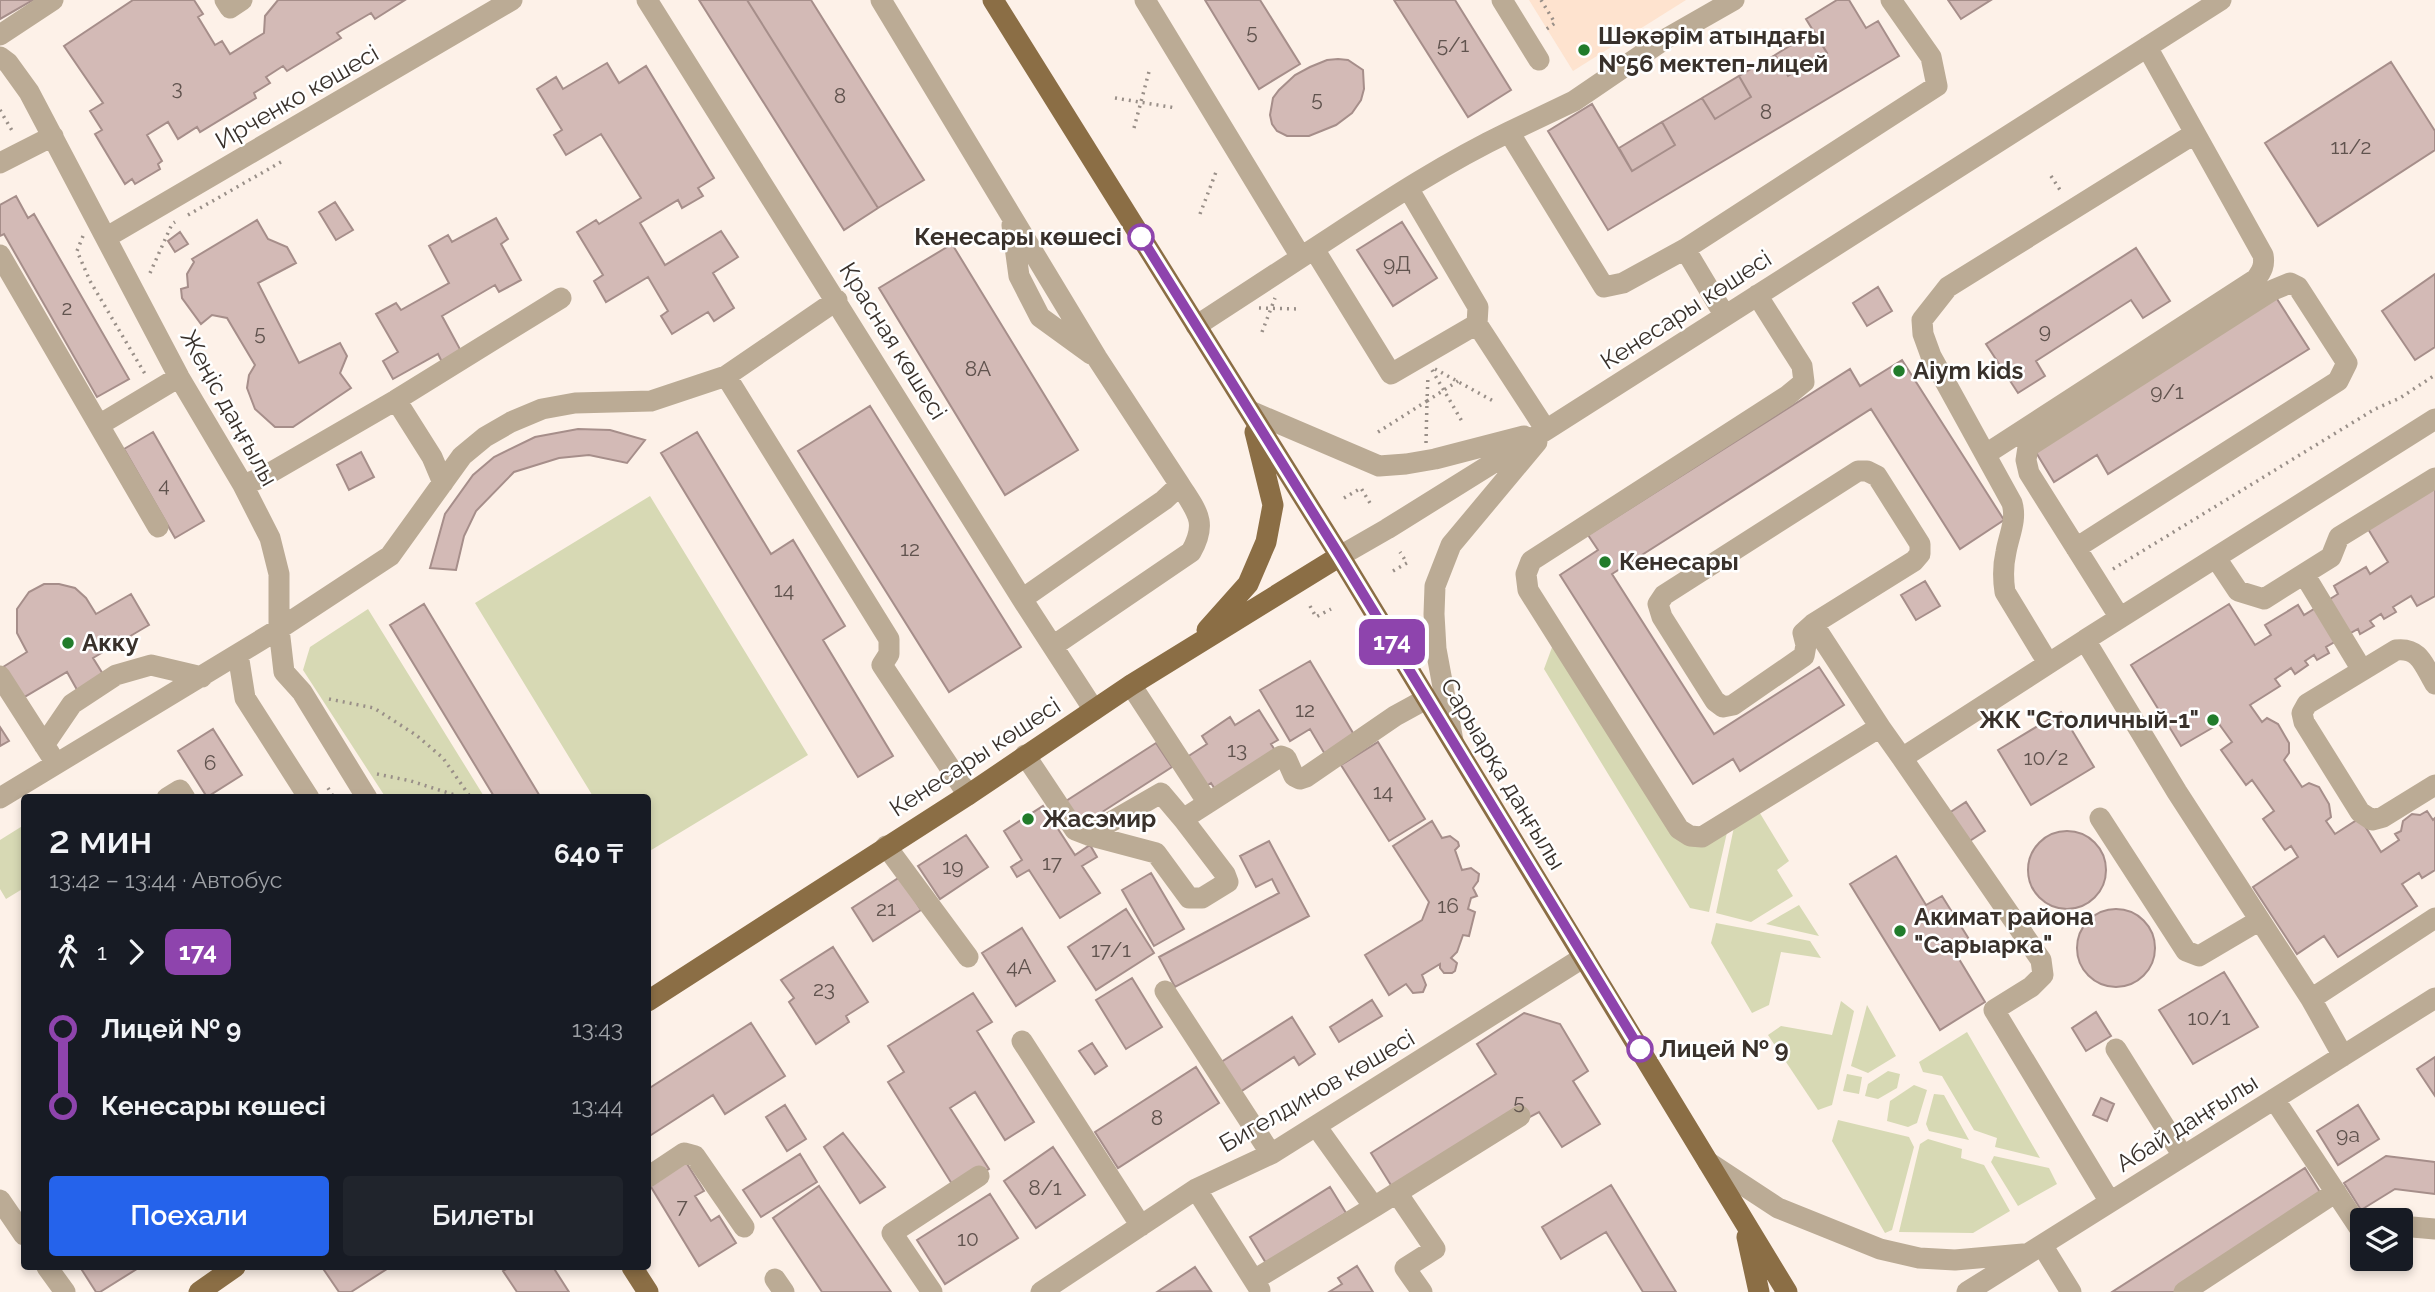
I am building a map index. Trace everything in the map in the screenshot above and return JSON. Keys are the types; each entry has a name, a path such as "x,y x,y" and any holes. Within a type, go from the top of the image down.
{"main road":[{"name":"Сарыарқа даңғылы","path":"993,0 1340,556 1787,1292"},
{"path":"1186,651 1248,584 1266,542 1273,505 1250,411"},
{"name":"Кенесары көшесі","path":"651,999 1131,685 1340,556"},
{"path":"1744,1221 1759,1292"},
{"path":"199,1292 231,1270"},
{"path":"634,1270 648,1292"}],"street":[{"path":"0,35 53,0"},
{"path":"225,0 230,8 242,0"},
{"name":"Ирченко көшесі","path":"107,237 512,0"},
{"name":"Красная көшесі","path":"647,0 1094,710"},
{"path":"881,0 1097,358 1198,514 1200,535 1191,552 1053,646"},
{"path":"1145,0 1301,257"},
{"path":"1502,0 1533,51"},
{"path":"1196,326 1408,188 1479,146 1574,101 1662,41 1734,0"},
{"path":"1509,132 1604,287 1623,283 1685,249 1937,86 1931,57 1891,0"},
{"name":"Кенесары көшесі","path":"1340,556 1546,430 2221,0"},
{"path":"1986,454 2256,279 2261,272 2263,255 2147,47"},
{"name":"Жеңіс даңғылы","path":"0,57 8,63 29,92 179,377 243,485 270,538 278,568 279,629 284,672 302,692 365,794"},
{"path":"2048,663 2005,592 2005,556 2015,518 2014,510 1931,356 1923,334 1922,320 1948,287 2194,134"},
{"path":"0,163 53,136"},
{"path":"1408,188 1478,307 1477,324 1546,430"},
{"path":"1301,257 1314,249 1391,374 1477,324"},
{"path":"1685,249 1725,316"},
{"path":"0,255 7,284 99,425 158,527"},
{"path":"2076,548 2338,381 2347,363 2298,287 2290,283 2273,290 2028,447 2026,460 2029,473 2096,580 2120,618"},
{"path":"1757,295 1802,366 1804,382 1787,396 1531,561 1526,574 1528,590 1679,829 1690,836 1702,837 1880,727"},
{"path":"243,485 396,400 561,298"},
{"path":"0,798 202,677 390,556 463,456 511,422 541,409 607,401 652,401 726,376 837,300"},
{"path":"726,376 889,639 889,654 882,665 968,794"},
{"path":"99,425 179,377"},
{"path":"396,400 432,457 443,483"},
{"path":"1250,411 1379,466 1435,459 1546,430"},
{"path":"1902,758 2435,419"},
{"path":"1454,743 1436,649 1435,586 1451,545 1546,430"},
{"path":"1858,471 1867,471 1877,476 1920,544 1920,554 1914,561 1812,624 1803,633 1806,645 1804,656 1733,705 1723,707 1715,701 1662,617 1658,604 1664,595 1858,471"},
{"path":"2216,558 2238,591 2264,599 2331,556 2339,537 2435,478"},
{"path":"1022,599 1164,500 1180,485"},
{"path":"2304,574 2362,670"},
{"path":"1812,624 2041,960 2043,975 1994,1010 2110,1202"},
{"path":"2085,640 2177,792 2311,999 2343,1056"},
{"path":"2435,684 2416,653 2407,649 2396,650 2307,704 2302,713 2304,722 2360,813 2372,820 2383,817 2435,785"},
{"path":"238,654 245,698 306,794"},
{"path":"44,745 72,704 116,675 151,665 202,677"},
{"path":"0,676 57,765"},
{"path":"1131,685 1208,803"},
{"path":"1183,819 1281,756 1286,758 1294,776 1300,779 1306,777 1395,716 1426,699"},
{"path":"1025,755 1075,830 1088,835 1156,853 1189,898 1202,898 1228,882 1225,874 1161,793 1088,835"},
{"path":"2100,818 2186,951 2199,956 2257,915"},
{"path":"887,846 968,957"},
{"path":"2311,999 2435,918"},
{"name":"Бигелдинов көшесі","path":"1041,1292 1196,1189 1271,1154 1584,957"},
{"path":"1165,991 1271,1154"},
{"name":"Абай даңғылы","path":"1967,1292 2435,998"},
{"path":"1022,1041 1142,1226"},
{"path":"2116,1049 2183,1156"},
{"path":"2274,1099 2350,1214"},
{"path":"1196,1189 1258,1286 1374,1207 1520,1116"},
{"path":"1316,1126 1374,1207"},
{"path":"651,1175 684,1153 695,1156 744,1227"},
{"path":"1708,1162 1779,1208 1880,1249 1919,1258 1955,1260 2035,1249 2071,1292"},
{"path":"932,1292 892,1233 979,1176"},
{"path":"2184,1292 2336,1192"},
{"path":"1397,1193 1435,1249 1405,1268 1422,1292"},
{"path":"0,1200 21,1231"},
{"path":"2413,1227 2435,1229"},
{"path":"49,1270 65,1292"},
{"path":"1984,1292 2002,1270"}],"path":[{"path":"1533,51 1555,23 1541,0"},
{"path":"1134,128 1150,68"},
{"path":"1115,98 1176,108"},
{"path":"0,110 12,128 21,150"},
{"path":"150,272 172,224 281,162"},
{"path":"1200,214 1216,172"},
{"path":"87,227 78,251 90,281 154,391"},
{"path":"1262,332 1279,289"},
{"path":"1259,308 1301,309"},
{"path":"1429,365 1495,402"},
{"path":"1429,365 1463,423"},
{"path":"1426,445 1429,365"},
{"path":"2096,580 2209,508 2435,375"},
{"path":"1378,432 1458,382"},
{"path":"1344,498 1361,488 1370,503"},
{"path":"1393,571 1407,563 1400,552"},
{"path":"1310,606 1317,617 1331,609"},
{"path":"328,699 374,708 416,735 443,758 468,794"},
{"path":"377,774 452,794"}],"shaded area":[{"name":"Шәкәрім атындағы №56 мектеп-лицей","path":"1529,0 1686,0 1573,71"}],"green space":[{"path":"650,496 808,755 651,850 651,794 592,794 475,603"},
{"path":"368,609 483,794 383,794 303,670 310,647"},
{"path":"1554,642 1681,838 1728,828 1709,912 1690,908 1544,669"},
{"path":"1758,810 1789,861 1777,870 1793,896 1751,922 1716,913 1734,827"},
{"path":"21,827 21,890 6,899 0,889 0,840"},
{"path":"1799,905 1819,936 1766,924"},
{"path":"1716,923 1810,941 1821,958 1781,952 1769,1005 1752,1013 1711,943"},
{"path":"1841,1001 1854,1011 1832,1105 1818,1110 1768,1035 1781,1026 1832,1035"},
{"path":"1867,1005 1896,1056 1868,1073 1851,1066"},
{"path":"1967,1032 2040,1158 1995,1147 1997,1138 1974,1130 1942,1076 1923,1072 1919,1062"},
{"path":"1888,1071 1900,1074 1897,1088 1878,1099 1865,1096 1868,1084"},
{"path":"1847,1074 1862,1077 1859,1094 1843,1091"},
{"path":"1914,1085 1927,1090 1917,1123 1908,1127 1887,1121 1890,1101"},
{"path":"1934,1094 1944,1095 1969,1140 1929,1131 1926,1124"},
{"path":"1838,1120 1909,1137 1914,1147 1892,1230 1885,1233 1832,1141"},
{"path":"1928,1139 1962,1149 1961,1158 1984,1165 2010,1211 1973,1233 1899,1232 1920,1144"},
{"path":"1994,1156 2049,1168 2057,1184 2018,1206 1991,1162"}],"building":[{"path":"0,0 33,0 0,19"},
{"path":"133,0 194,0 203,14 198,17 215,45 222,41 230,54 264,33 265,16 278,0 405,0 375,19 371,13 337,33 341,38 287,71 283,66 266,77 270,83 254,93 256,98 200,132 197,127 178,139 168,122 147,135 162,161 158,164 160,169 135,184 132,179 125,184 95,134 102,130 90,111 103,103 64,46"},
{"path":"699,0 747,0 878,208 844,230"},
{"path":"747,0 811,0 924,180 878,208"},
{"path":"1205,0 1260,0 1300,64 1259,89"},
{"path":"1394,0 1455,0 1511,90 1468,117"},
{"path":"1837,0 1849,0 1866,28 1878,21 1899,56 1608,230 1548,131 1592,104 1632,171 1675,145 1662,122 1702,98 1715,119 1751,97 1739,76 1775,55 1788,76 1827,53 1806,19"},
{"path":"1948,0 1991,0 1961,19"},
{"path":"1814,31 1827,53 1788,76 1775,55"},
{"path":"1338,59 1348,60 1363,70 1364,89 1361,100 1352,113 1336,125 1309,136 1287,136 1277,131 1270,115 1273,98 1279,90 1295,75 1310,67"},
{"path":"2391,62 2435,131 2435,150 2318,226 2265,143"},
{"path":"607,63 619,83 646,66 714,178 698,188 703,196 682,208 678,200 640,223 665,265 721,231 738,257 713,273 734,308 714,321 708,312 672,334 661,316 668,311 648,277 606,302 594,281 603,275 577,232 596,220 599,224 641,198 601,134 566,155 554,135 562,130 537,89 556,77 563,89"},
{"path":"1739,76 1751,97 1715,119 1702,98"},
{"path":"1662,122 1675,145 1632,171 1619,148"},
{"path":"16,196 28,218 34,214 129,379 97,397 4,234 0,236 0,205"},
{"path":"335,202 353,230 336,240 319,212"},
{"path":"496,218 508,239 501,244 521,280 499,292 495,285 442,316 461,351 442,362 438,354 393,379 383,361 398,352 376,314 396,303 401,310 449,283 429,246 448,235 452,242"},
{"path":"257,220 268,239 287,247 296,263 258,283 299,363 340,343 347,356 340,373 351,388 293,427 275,427 255,409 247,388 249,375 255,365 227,318 212,315 201,324 182,298 181,289 188,287 187,274 194,262 192,259"},
{"path":"1402,222 1437,278 1393,306 1357,250"},
{"path":"180,232 188,244 175,252 168,241"},
{"path":"952,244 1078,450 1005,495 879,288"},
{"path":"2136,248 2170,301 2143,318 2131,300 2036,361 2045,376 2018,393 1986,344"},
{"path":"2435,274 2435,347 2415,360 2382,311"},
{"path":"2268,285 2309,349 2108,474 2097,455 2054,482 2026,436"},
{"path":"1878,287 1892,311 1867,326 1853,303"},
{"name":"Кенесары","path":"1902,360 2004,520 1960,549 1871,409 1612,574 1714,734 1819,667 1844,705 1740,771 1733,759 1693,784 1560,575 1598,550 1588,535 1850,369 1860,386"},
{"path":"870,406 1021,647 949,692 798,451"},
{"path":"578,429 610,430 645,440 627,463 589,455 559,458 514,472 476,511 464,536 456,570 430,568 445,514 473,475 494,457 535,437"},
{"path":"153,432 204,521 175,538 124,449"},
{"path":"697,432 771,554 793,540 845,626 823,640 893,756 858,777 661,453"},
{"path":"361,452 374,477 349,490 337,465"},
{"name":"ЖК \"Столичный-1\"","path":"2435,480 2435,596 2417,606 2411,596 2393,607 2396,612 2384,619 2381,614 2370,621 2374,626 2360,634 2358,629 2326,647 2329,653 2317,660 2314,655 2305,661 2308,665 2295,674 2291,668 2275,679 2280,686 2250,705 2262,722 2267,718 2278,724 2289,743 2289,753 2284,760 2302,787 2309,783 2319,787 2329,804 2331,817 2326,821 2335,834 2360,818 2381,852 2399,840 2395,834 2401,831 2403,821 2412,814 2420,815 2427,811 2433,820 2435,818 2435,870 2422,878 2419,873 2402,884 2417,906 2338,957 2324,936 2297,954 2253,887 2298,857 2291,846 2285,850 2263,819 2274,811 2252,780 2246,785 2221,750 2232,742 2219,724 2181,746 2131,665 2229,604 2255,645 2271,635 2265,625 2298,605 2304,615 2338,594 2334,586 2366,567 2370,574 2388,562 2365,524"},
{"path":"1925,581 1940,606 1916,620 1901,595"},
{"path":"44,584 75,588 86,598 96,614 131,594 149,625 93,658 106,679 80,695 67,672 21,699 3,667 27,652 17,633 17,609 29,592"},
{"path":"424,604 539,794 493,794 390,625"},
{"path":"1310,661 1356,738 1326,756 1310,729 1290,741 1260,690"},
{"path":"1259,710 1278,740 1271,744 1278,755 1218,794 1211,783 1203,788 1184,759 1207,744 1202,736 1230,717 1235,725"},
{"path":"2061,712 2094,767 2031,805 1998,750"},
{"path":"0,727 9,741 0,746"},
{"path":"213,729 242,775 212,794 205,794 178,751"},
{"path":"1378,742 1425,819 1389,841 1341,765"},
{"path":"1156,743 1172,767 1082,825 1066,801"},
{"path":"1966,802 1985,831 1965,844 1946,815"},
{"path":"1043,806 1075,855 1090,845 1097,857 1082,866 1100,893 1060,918 1029,870 1017,877 1011,867 1022,860 1004,831"},
{"path":"1432,821 1442,838 1450,836 1458,842 1459,846 1455,850 1462,870 1471,868 1479,874 1473,888 1477,896 1471,898 1468,909 1475,912 1469,936 1463,935 1457,952 1451,958 1457,963 1455,971 1444,973 1440,964 1422,975 1426,985 1423,992 1413,993 1406,984 1389,995 1365,955 1422,920 1429,902 1393,846"},
{"path":"2067,831 2082,834 2095,842 2103,855 2106,870 2103,885 2095,898 2082,906 2067,909 2052,906 2039,898 2031,885 2028,870 2031,855 2039,842 2052,834"},
{"path":"966,835 988,867 940,899 918,866"},
{"path":"1269,841 1309,916 1175,987 1159,957 1279,893 1272,879 1256,887 1240,856"},
{"path":"1896,856 1926,905 1942,896 1972,944 1956,954 1985,1002 1940,1030 1850,884"},
{"path":"1151,873 1184,929 1154,946 1122,890"},
{"path":"900,877 921,910 873,941 852,908"},
{"path":"1126,909 1154,953 1096,990 1068,947"},
{"path":"2116,909 2131,912 2144,920 2152,933 2155,948 2152,963 2144,976 2131,984 2116,987 2101,984 2088,976 2080,963 2077,948 2080,933 2088,920 2101,912"},
{"path":"1022,928 1055,981 1016,1006 982,953"},
{"path":"833,947 868,1002 846,1016 849,1022 816,1044 789,1002 794,998 781,980"},
{"path":"2224,972 2258,1027 2193,1064 2159,1010"},
{"path":"1132,978 1162,1027 1126,1049 1096,1000"},
{"path":"973,993 992,1022 977,1031 1034,1122 1005,1140 975,1092 950,1108 989,1169 969,1181 952,1184 888,1082 904,1072 888,1046"},
{"path":"1372,1000 1382,1016 1339,1042 1330,1027"},
{"path":"2096,1012 2111,1036 2086,1051 2072,1028"},
{"path":"1524,1013 1560,1024 1588,1071 1573,1081 1600,1124 1562,1147 1539,1112 1394,1190 1371,1153 1496,1074 1477,1044"},
{"path":"1292,1017 1315,1054 1299,1065 1294,1057 1237,1094 1218,1064"},
{"path":"751,1023 785,1076 725,1114 713,1095 651,1135 651,1087"},
{"path":"1092,1043 1107,1066 1095,1074 1079,1051"},
{"path":"2435,1057 2435,1096 2417,1069"},
{"path":"1196,1067 1219,1103 1118,1168 1095,1132"},
{"path":"2101,1098 2114,1104 2107,1121 2093,1115"},
{"path":"785,1105 806,1139 787,1151 766,1117"},
{"path":"2358,1105 2379,1139 2338,1165 2317,1131"},
{"path":"843,1133 885,1187 860,1203 824,1147"},
{"path":"1053,1147 1085,1195 1036,1228 1004,1181"},
{"path":"800,1154 817,1182 761,1217 743,1190"},
{"path":"2386,1156 2435,1162 2435,1194 2395,1189 2364,1208 2360,1208 2344,1183"},
{"path":"684,1159 704,1191 695,1196 711,1221 719,1216 736,1243 699,1266 651,1187 651,1180"},
{"path":"2305,1168 2323,1197 2176,1292 2112,1292"},
{"path":"1611,1185 1676,1292 1643,1292 1606,1232 1561,1259 1542,1227"},
{"path":"819,1186 891,1292 822,1292 773,1218"},
{"path":"1330,1187 1346,1213 1266,1263 1250,1237"},
{"path":"990,1194 1018,1238 945,1284 917,1240"},
{"path":"1357,1266 1373,1292 1329,1292 1342,1284 1338,1278"},
{"path":"1195,1267 1211,1291 1157,1292"},
{"path":"82,1270 135,1270 100,1292 96,1292"},
{"path":"324,1270 385,1270 351,1292 339,1292"},
{"path":"555,1270 569,1292 517,1292 503,1271"}],"bus line":[{"name":"174","path":"1141,237 1340,556 1640,1049"}],"place":[{"name":"Шәкәрім атындағы №56 мектеп-лицей","path":"1584,50"},
{"name":"Кенесары көшесі","path":"1141,237"},
{"name":"Aiym kids","path":"1899,371"},
{"name":"Кенесары","path":"1605,562"},
{"name":"Акку","path":"68,643"},
{"name":"ЖК \"Столичный-1\"","path":"2213,720"},
{"name":"Жасэмир","path":"1028,819"},
{"name":"Акимат района \"Сарыарка\"","path":"1900,931"},
{"name":"Лицей № 9","path":"1640,1049"}]}
